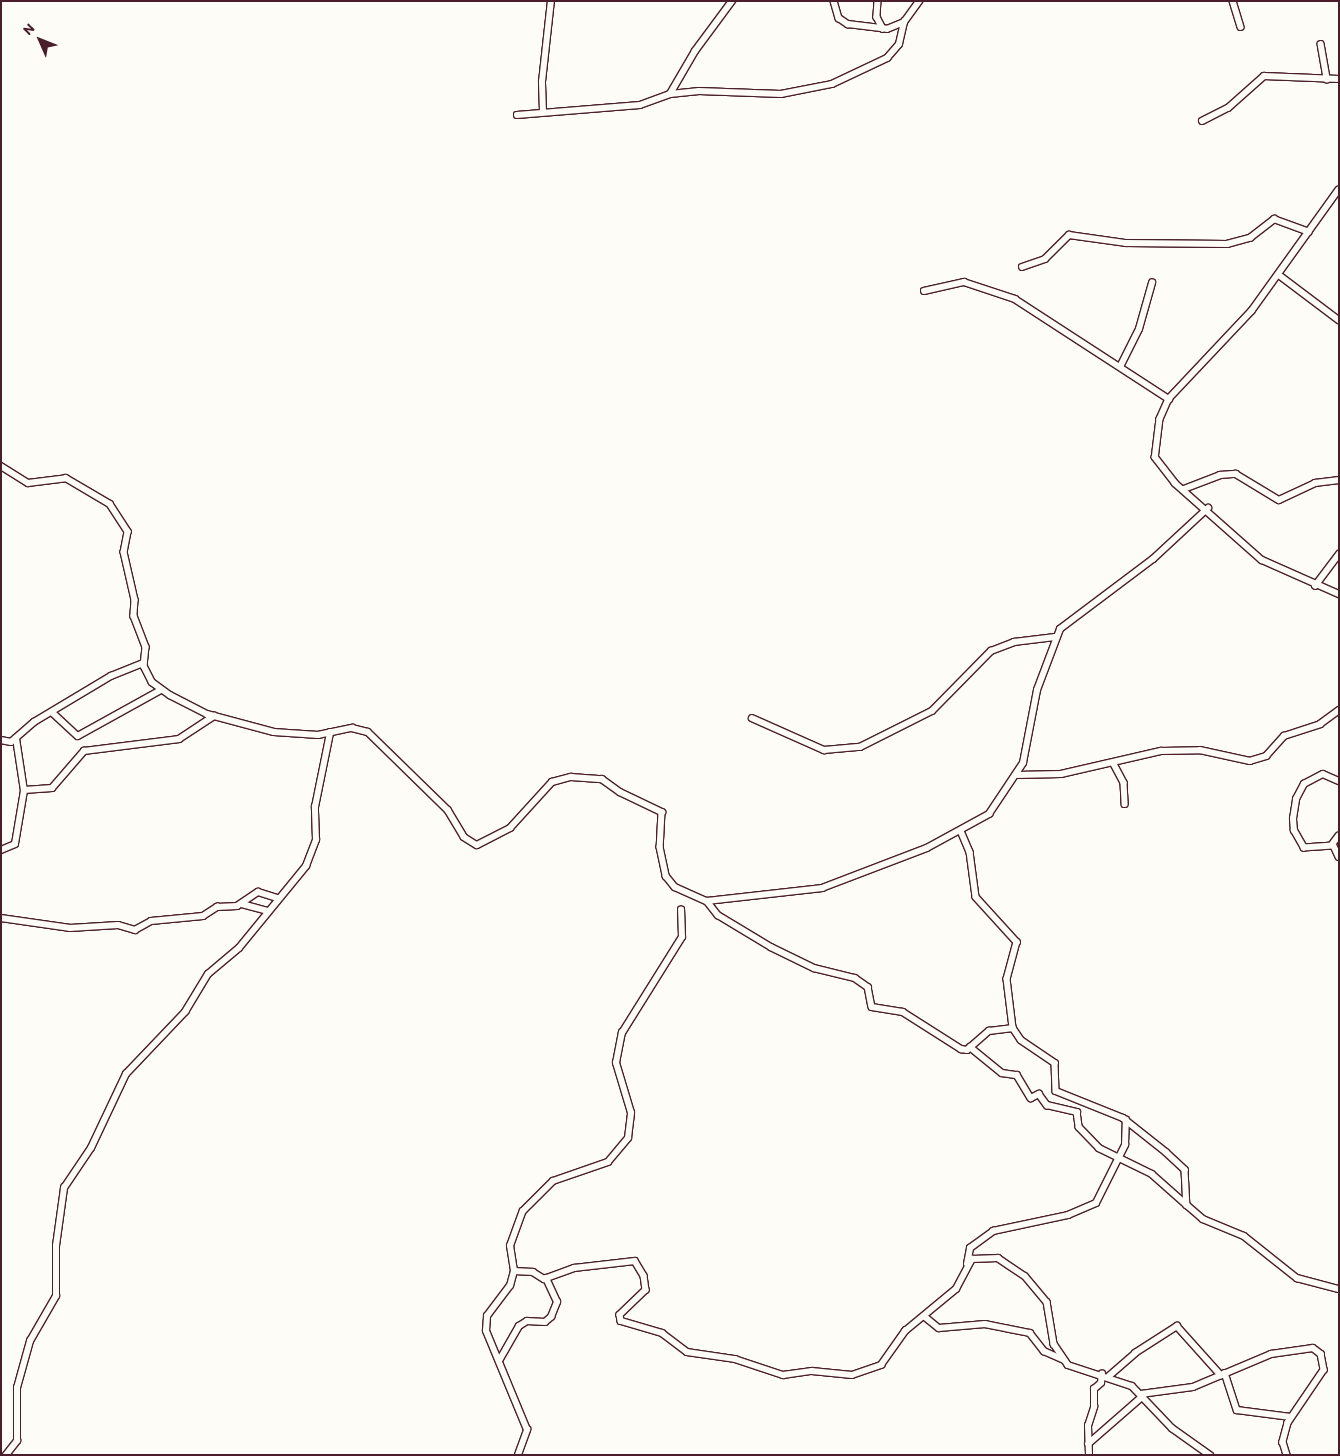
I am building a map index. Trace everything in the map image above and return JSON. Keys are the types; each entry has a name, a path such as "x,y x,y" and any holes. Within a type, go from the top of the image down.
{"street":[{"path":"543,112 542,82 551,1"},
{"path":"670,94 695,51 732,1"},
{"path":"834,1 844,22 882,29 904,22"},
{"path":"878,1 877,17 882,29"},
{"path":"517,116 640,104 670,94 699,90 781,94 832,84 887,58 899,44 904,22 919,1"},
{"path":"1233,1 1241,27"},
{"path":"1321,44 1327,79"},
{"path":"1202,121 1228,108 1264,76 1339,79"},
{"path":"1339,190 1252,311 1169,400 1160,419 1155,457 1161,468 1208,508 1262,560 1316,586 1339,594"},
{"path":"1022,267 1045,258 1069,235 1126,243 1227,244 1250,238 1274,219 1309,232"},
{"path":"1279,275 1339,320"},
{"path":"924,291 964,282 1008,296 1169,400"},
{"path":"1120,367 1139,328 1152,283"},
{"path":"1,466 28,483 66,478 110,504 128,532 124,552 135,600 134,616 146,647 144,663 146,673 161,690 214,716 274,732 330,733 352,728 373,735 448,810 464,837 476,845 510,828 552,782 571,777 602,779 620,792 662,812 660,847 666,876 675,887 707,901 718,915 771,947 814,968 855,978 868,987 872,1007 903,1012 954,1045 970,1047 1002,1073 1017,1075 1031,1098 1039,1094 1047,1104 1077,1112 1079,1127 1094,1144 1152,1174 1208,1222 1244,1236 1297,1278 1339,1289"},
{"path":"1184,489 1220,475 1236,474 1279,500 1315,483 1339,480"},
{"path":"707,901 822,888 962,831 989,814 1002,790 1016,775 1023,763 1035,696 1055,637 1108,590 1162,552 1208,508"},
{"path":"1316,586 1339,554"},
{"path":"752,718 824,750 860,747 932,711 991,651 1014,642 1055,637"},
{"path":"1,740 16,739 52,712 112,676 144,663"},
{"path":"52,712 78,736 161,690"},
{"path":"1016,775 1040,778 1114,764 1161,751 1200,750 1242,760 1259,759 1284,736 1320,724 1339,710"},
{"path":"24,790 52,788 84,750 179,739 214,716"},
{"path":"6,1455 17,1441 17,1388 30,1341 56,1296 56,1246 64,1188 91,1148 126,1074 185,1012 208,974 239,948 306,866 314,848 315,807 330,733"},
{"path":"1,850 15,844 24,790 16,739"},
{"path":"1114,764 1124,783 1125,804"},
{"path":"1333,846 1304,848 1294,831 1293,819 1296,799 1304,784 1323,774 1339,781"},
{"path":"962,831 979,903 1017,942 1007,980 1013,1028 1021,1040 1055,1063 1056,1091 1059,1094 1086,1101 1126,1120 1185,1170 1187,1204"},
{"path":"1333,846 1339,836"},
{"path":"1333,846 1339,857"},
{"path":"242,904 258,892 278,898"},
{"path":"1,918 70,928 118,925 135,930 152,921 203,916 217,907 242,904 268,911"},
{"path":"518,1455 526,1430 485,1326 493,1306 510,1286 514,1271 510,1246 513,1231 531,1201 565,1175 608,1162 628,1138 631,1112 616,1063 622,1033 682,937 681,910"},
{"path":"970,1047 989,1031 1013,1028"},
{"path":"546,1278 574,1268 635,1261 644,1276 646,1290 620,1316 621,1321 662,1334 688,1352 735,1359 783,1375 812,1371 860,1374 876,1369 902,1336 956,1289 968,1264 970,1248 993,1231 1068,1215 1095,1204 1120,1158 1126,1120"},
{"path":"968,1264 982,1256 998,1258 1025,1276 1047,1302 1054,1344 1064,1360 1073,1368 1109,1376 1142,1395 1172,1428 1210,1455"},
{"path":"499,1362 519,1326 527,1321 544,1322 551,1317 557,1302 546,1278 533,1272 514,1271"},
{"path":"924,1316 939,1328 985,1324 1030,1333 1044,1351 1064,1360"},
{"path":"1109,1376 1135,1353 1176,1326 1190,1338 1223,1374 1237,1410 1291,1417"},
{"path":"1088,1444 1142,1395 1194,1387 1271,1354 1316,1350 1324,1370 1291,1417 1283,1442 1287,1455"},
{"path":"1089,1455 1088,1444 1094,1389 1101,1382 1102,1374"}]}
